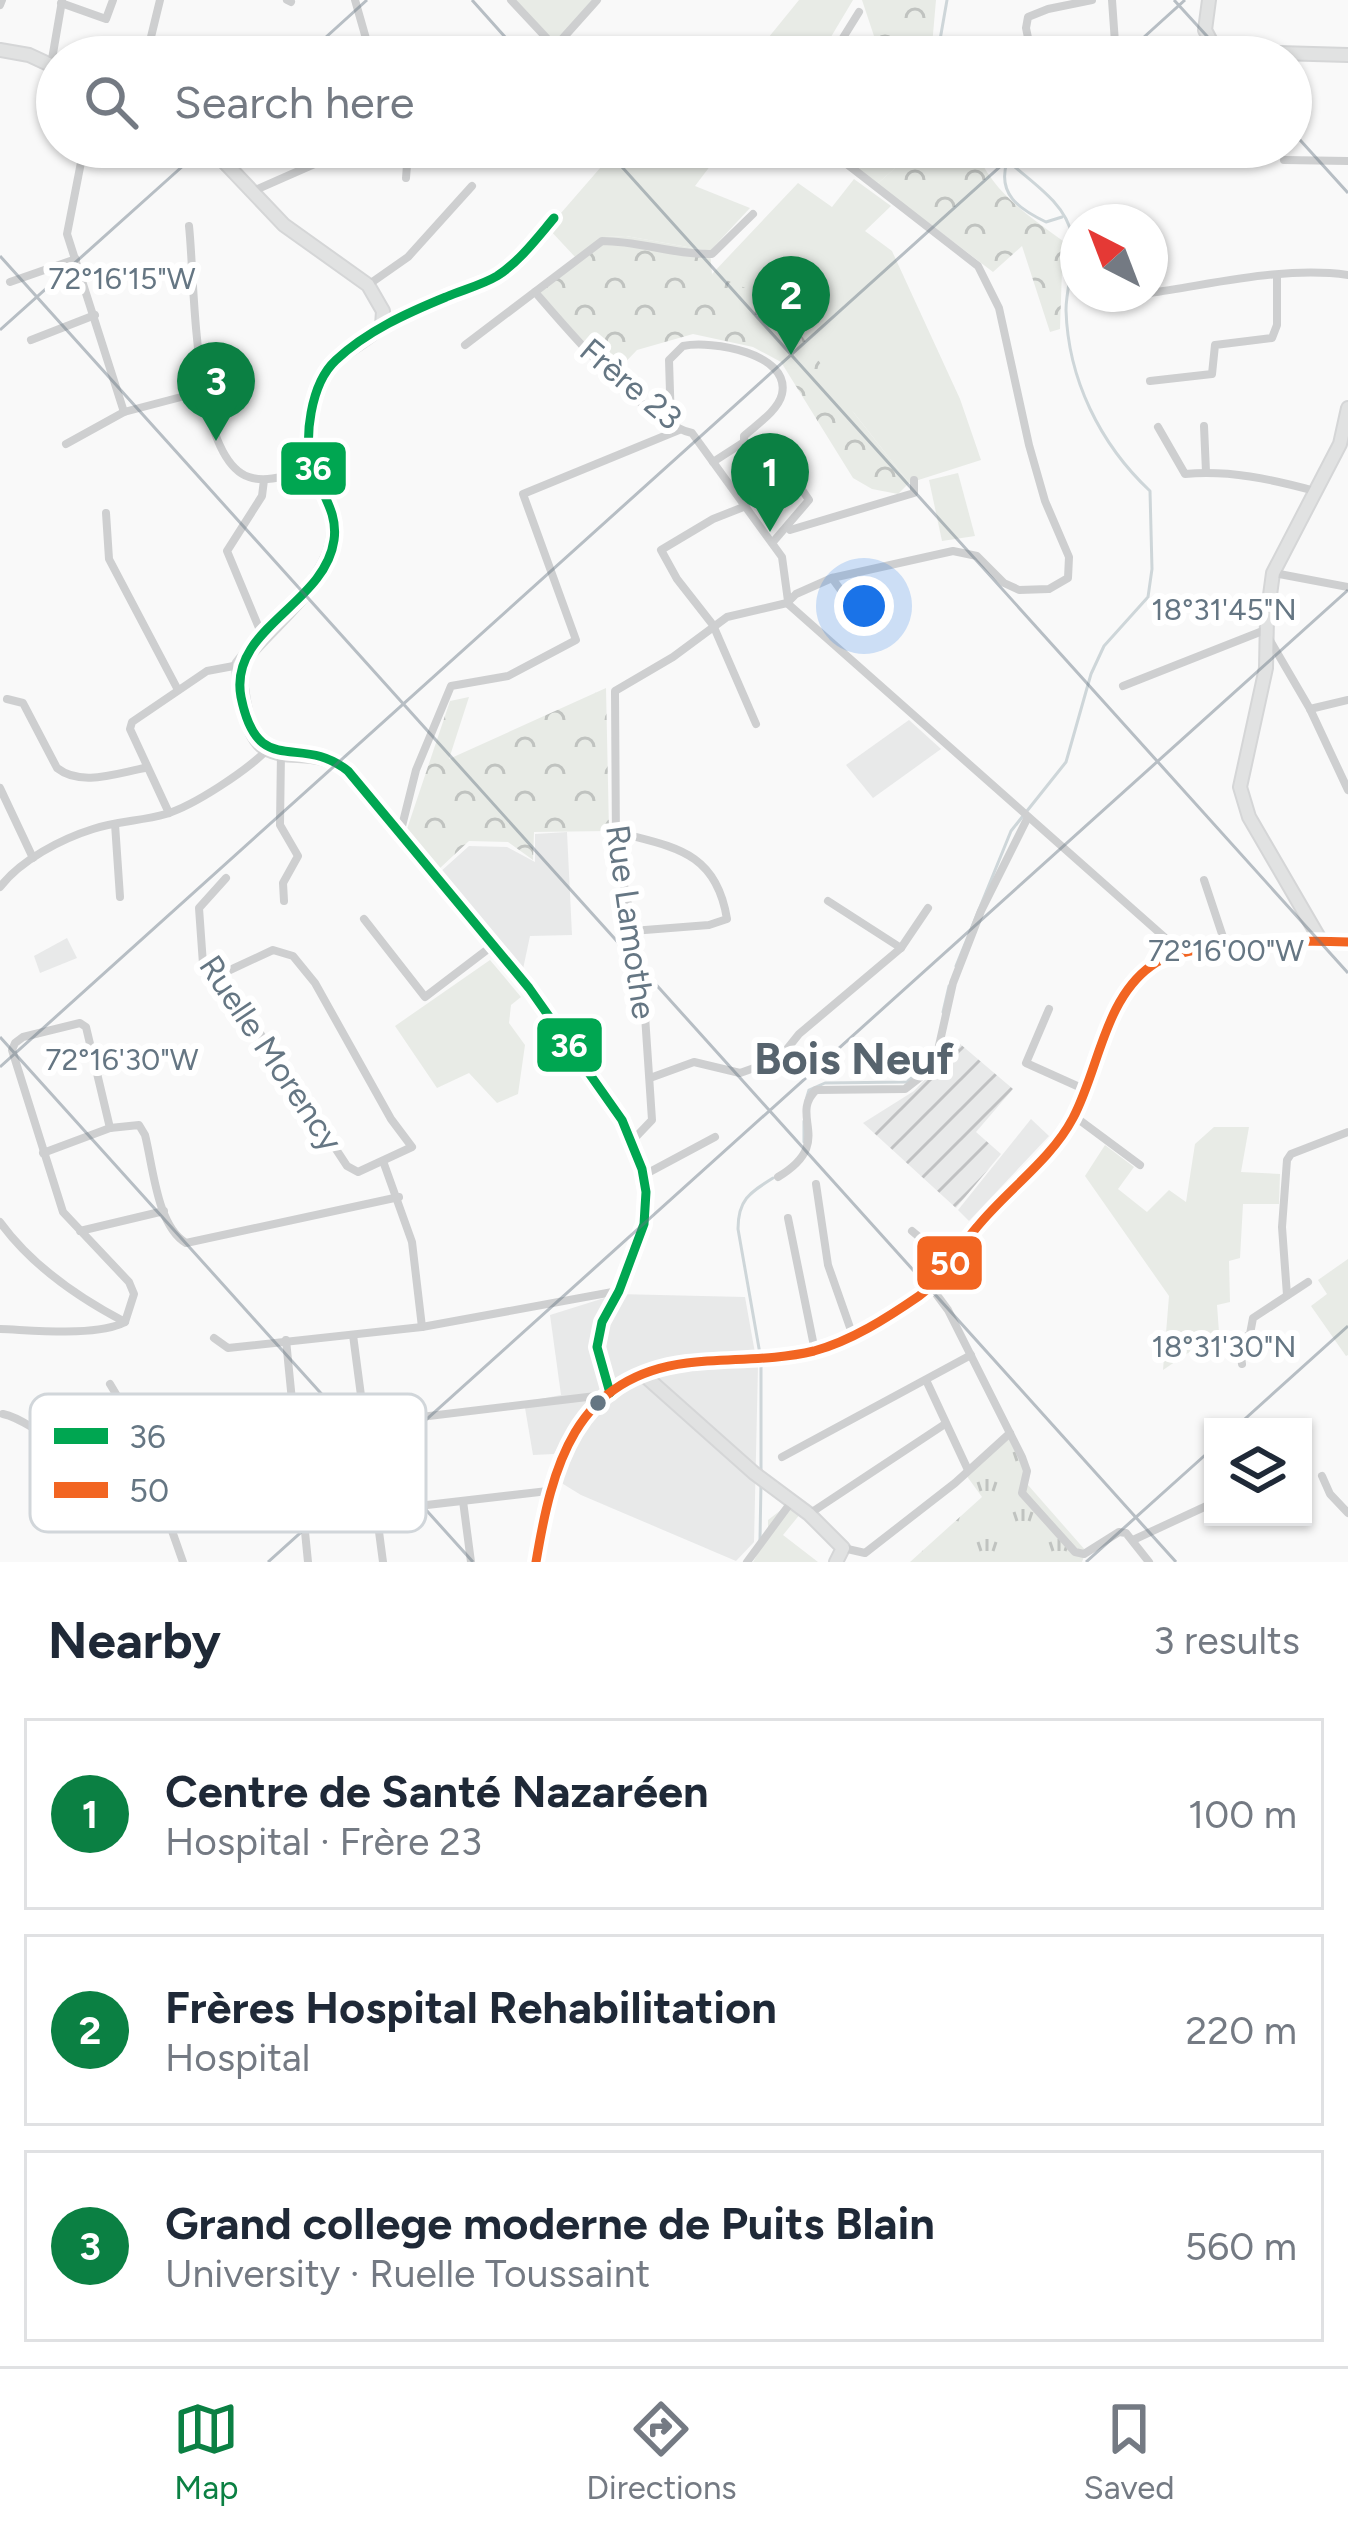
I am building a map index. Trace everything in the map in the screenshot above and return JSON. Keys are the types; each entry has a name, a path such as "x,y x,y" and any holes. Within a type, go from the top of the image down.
{"street":[{"path":"58,36 62,1 106,19 113,0"},
{"path":"151,36 160,0"},
{"path":"355,0 365,36"},
{"path":"511,0 545,36"},
{"path":"565,36 597,0"},
{"path":"1028,36 1026,22 1047,4 1092,0"},
{"path":"1112,0 1115,36"},
{"path":"1207,36 1209,0"},
{"path":"844,36 859,12"},
{"path":"0,50 36,58"},
{"path":"1312,55 1348,56"},
{"path":"1312,160 1348,161"},
{"path":"79,168 67,226 124,412"},
{"path":"231,168 284,225 368,285 383,311 382,326"},
{"path":"253,191 305,168"},
{"path":"406,168 406,178"},
{"name":"Rue Lamothe","path":"631,1142 652,1120 642,971 617,832 615,692 727,617 788,603 796,594 832,578 953,550 977,556 1004,583 1019,590 1049,589 1069,578 1069,557 1045,501 1015,368 989,282 978,266 852,168"},
{"path":"368,285 408,257 472,186"},
{"path":"465,345 602,241 629,241 682,255 712,254 753,214"},
{"path":"169,813 145,767 130,729 132,722 206,671 239,665 317,577 334,538 332,512 312,469 310,437 318,388 337,359 382,326 496,276 554,218"},
{"path":"189,226 199,374 226,463 246,477 264,480 312,469"},
{"path":"10,282 76,260"},
{"path":"1168,290 1277,275 1348,275"},
{"path":"1150,381 1212,374 1214,346 1272,338 1277,325 1277,275"},
{"name":"Frère 23","path":"535,292 596,363 675,428 692,434 782,556 788,603"},
{"path":"31,340 95,315"},
{"path":"400,830 416,770 451,686 508,676 576,640 523,494 675,428 669,360 683,346 720,344 771,365 781,377 778,404 744,436 744,442"},
{"path":"67,444 124,412 204,391"},
{"path":"1321,941 1242,801 1243,771 1266,668 1273,573 1344,444 1348,408"},
{"path":"1204,426 1206,472"},
{"path":"1158,427 1183,473 1268,478 1315,491"},
{"path":"713,462 744,442"},
{"path":"744,442 775,454 809,496 773,542"},
{"path":"262,635 227,551 262,496 264,480"},
{"path":"787,527 790,530 914,493 914,480"},
{"path":"746,506 713,519 661,550 713,625 756,724"},
{"path":"106,513 109,559 178,690"},
{"path":"1273,573 1348,587"},
{"path":"832,578 861,618"},
{"path":"788,603 1171,943 1177,954"},
{"path":"1123,686 1267,632"},
{"path":"1267,632 1348,788"},
{"path":"239,665 242,698 259,742 274,750 335,760 400,830 494,945 598,1082 631,1142 643,1176 644,1224 620,1291 602,1322 597,1348 609,1395"},
{"path":"7,699 23,703 57,768 66,775 91,777 145,767"},
{"path":"1310,709 1348,700"},
{"path":"0,886 33,858 66,840 169,813 274,750"},
{"path":"274,750 280,825 298,856 283,883 284,901"},
{"path":"0,788 33,858"},
{"path":"778,1178 806,1155 812,1094 823,1088 905,1089 923,1075 938,1049 953,983 973,930 1028,817"},
{"path":"115,824 121,898"},
{"path":"617,832 685,849 704,867 727,919 709,925 632,931"},
{"name":"Ruelle Morency","path":"215,976 279,950 293,956 315,983 391,1119 412,1147 358,1172 347,1166 248,1015 215,976 201,958 200,908 226,878"},
{"path":"1204,880 1226,947"},
{"path":"828,901 901,948"},
{"path":"650,1078 694,1062 740,1073 779,1059 799,1034 901,948 928,908"},
{"path":"364,919 425,997 494,945"},
{"path":"536,1562 548,1491 561,1452 609,1395 681,1364 761,1360 815,1351 853,1336 931,1287 978,1225 1061,1136 1086,1090 1127,991 1154,963 1177,954 1226,947 1348,942"},
{"path":"1048,1009 1026,1063 1086,1090"},
{"path":"0,1329 118,1326 125,1322 134,1294 129,1282 63,1212 12,1050 23,1037 80,1023 86,1027 110,1128"},
{"path":"1074,1116 1140,1165"},
{"path":"44,1153 110,1128 135,1124 142,1129 164,1210 176,1236 186,1244 399,1197"},
{"path":"1287,1294 1282,1227 1287,1160 1291,1154 1348,1132"},
{"path":"643,1176 715,1137"},
{"path":"383,1160 412,1242 422,1327"},
{"path":"816,1184 828,1265 853,1336"},
{"path":"80,1231 164,1210"},
{"path":"788,1218 815,1351"},
{"path":"0,1222 56,1280 125,1322"},
{"path":"912,1231 950,1263"},
{"path":"1242,1364 1239,1342 1250,1334 1252,1318 1308,1282"},
{"path":"931,1287 948,1310 1027,1471 1022,1493 1075,1552 1084,1554 1119,1532 1126,1533 1149,1562"},
{"path":"214,1338 228,1348 353,1335 620,1291"},
{"path":"353,1335 362,1394"},
{"path":"286,1340 292,1394"},
{"path":"782,1457 971,1355"},
{"path":"645,1376 843,1548 865,1553 1010,1433"},
{"path":"926,1380 968,1470"},
{"path":"110,1384 117,1394"},
{"path":"426,1414 609,1395"},
{"path":"3,1414 30,1425"},
{"path":"809,1514 945,1424"},
{"path":"1322,1476 1330,1494 1348,1513"},
{"path":"426,1506 548,1491"},
{"path":"464,1502 471,1562"},
{"path":"747,1562 792,1502"},
{"path":"1132,1540 1204,1507"},
{"path":"172,1532 183,1562"},
{"path":"307,1532 308,1562"},
{"path":"379,1532 383,1562"},
{"path":"836,1562 843,1548"}],"shaded area":[{"path":"909,720 941,749 873,798 846,765"},
{"path":"567,832 572,935 530,936 523,969 439,873 469,846 507,847 535,862 535,834"},
{"path":"67,938 77,958 40,973 34,956"},
{"path":"959,1043 1013,1089 976,1132 1001,1154 956,1208 863,1123 914,1091"},
{"path":"1031,1119 1049,1136 969,1221 958,1210"},
{"path":"617,1294 745,1297 755,1353 665,1361 614,1379 567,1430 554,1454 533,1455 524,1402 561,1395 550,1315"},
{"path":"715,1366 758,1366 754,1542 736,1561 581,1495 555,1479 572,1445 611,1395 666,1374"}],"green space":[{"path":"514,0 592,0 561,36 550,36"},
{"path":"799,0 853,0 832,36 770,36"},
{"path":"862,0 936,0 933,36 874,36"},
{"path":"600,168 709,168 695,186 750,208 710,251 626,236 604,237 576,258 548,228"},
{"path":"856,168 895,168 877,184"},
{"path":"895,168 984,168 1023,211 1060,239 1060,329 1050,332 1022,246 993,272 877,184"},
{"path":"854,179 891,206 865,231 892,251 960,399 981,460 909,483 854,413 712,274 798,183 832,207"},
{"path":"626,236 710,251 712,274 783,308 854,413 909,483 898,494 872,489 853,478 781,362 753,347 693,334 637,350 614,374 538,292 603,237"},
{"path":"958,473 975,536 942,541 929,480"},
{"path":"606,688 609,831 534,832 533,860 508,842 469,841 439,869 407,829 450,701 469,697 449,759"},
{"path":"490,960 521,997 511,1005 509,1023 525,1045 518,1094 497,1103 469,1073 437,1088 395,1026"},
{"path":"1214,1127 1249,1127 1241,1172 1280,1174 1279,1204 1243,1204 1240,1258 1229,1261 1230,1302 1217,1305 1219,1332 1163,1370 1169,1296 1085,1176 1105,1145 1134,1167 1118,1189 1147,1212 1169,1190 1186,1202 1195,1144"},
{"path":"1348,1259 1346,1356 1311,1306 1327,1294 1318,1280"},
{"path":"1009,1439 1024,1460 1028,1485 1086,1551 1082,1562 910,1562 982,1497 966,1475"},
{"path":"790,1503 801,1513 783,1535 818,1562 753,1562 768,1535 768,1520"}],"waterway":[{"path":"941,36 947,0"},
{"path":"1006,168 1008,192 1019,206 1046,222 1060,218"},
{"path":"956,966 1011,831 1066,762 1091,674 1104,646 1148,597 1152,569 1150,491 1102,431 1073,361 1066,310 1073,254 1068,222 1016,168"},
{"path":"943,1012 949,986"},
{"path":"806,1100 809,1090 825,1083 907,1082 928,1061"},
{"path":"804,1121 804,1142"},
{"path":"760,1354 738,1229 746,1198 773,1178"},
{"path":"761,1363 761,1474"},
{"path":"760,1540 761,1483"}],"transit line":[{"name":"36","path":"554,218 497,276 388,324 327,370 311,412 309,444 314,471 332,513 334,540 314,582 249,652 241,673 241,697 258,739 283,751 330,760 348,771 529,988 622,1120 646,1192 644,1224 602,1322 597,1347 610,1393"},
{"name":"50","path":"536,1562 561,1461 594,1407 618,1387 649,1372 687,1363 782,1356 828,1347 868,1328 928,1289 989,1213 1064,1133 1113,1016 1135,980 1151,966 1216,947 1348,942"}],"place":[{"name":"Frères Hospital Rehabilitation","path":"791,355"},
{"name":"Grand college moderne de Puits Blain","path":"216,441"},
{"name":"Centre de Santé Nazaréen","path":"770,532"}],"district":[{"name":"Bois Neuf","path":"854,1058"}]}
